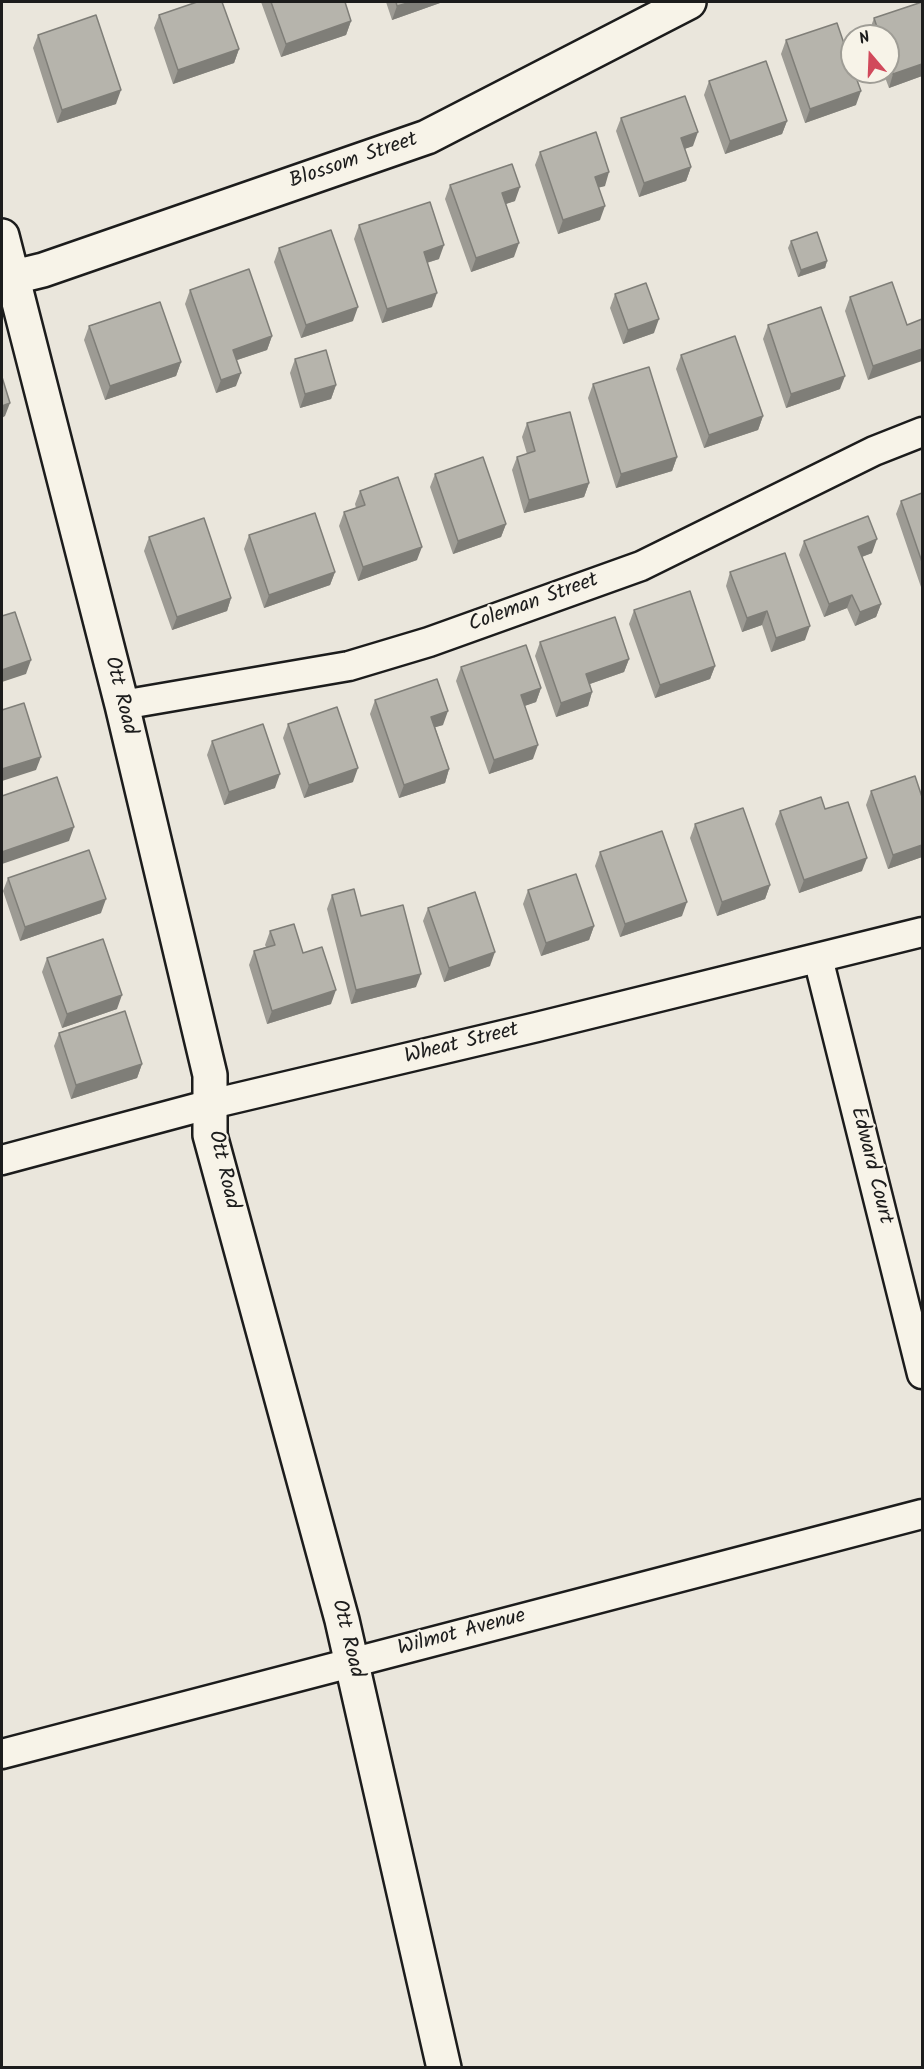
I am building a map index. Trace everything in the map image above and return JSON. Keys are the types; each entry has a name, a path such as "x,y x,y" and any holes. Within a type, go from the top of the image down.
{"street":[{"name":"Blossom Street","path":"7,279 43,270 427,137 689,2"},
{"name":"Ott Road","path":"2,236 7,279 122,705 210,1075 210,1135 352,1663 444,2067"},
{"name":"Coleman Street","path":"122,705 349,666 429,642 641,566 874,451 922,432"},
{"name":"Wheat Street","path":"2,1160 211,1104 922,932"},
{"name":"Edward Court","path":"818,958 922,1374"},
{"name":"Wilmot Avenue","path":"2,1754 922,1514"}],"building":[{"path":"197,2 222,2 239,49 178,70 159,15"},
{"path":"271,2 345,2 351,21 286,44"},
{"path":"396,2 411,2 397,6"},
{"path":"922,2 922,64 900,72 900,24 876,24 874,18"},
{"path":"96,15 121,90 62,110 38,35"},
{"path":"837,23 840,32 840,84 858,84 861,91 810,109 786,40"},
{"path":"766,61 787,121 730,141 709,81"},
{"path":"685,96 698,132 681,138 691,167 644,183 621,118"},
{"path":"596,132 609,172 595,177 605,206 563,220 540,152"},
{"path":"512,164 520,187 502,193 519,243 476,258 450,185"},
{"path":"430,202 444,245 424,252 437,293 387,309 359,225"},
{"path":"331,230 358,307 306,325 279,248"},
{"path":"817,232 827,261 801,270 791,241"},
{"path":"249,269 272,336 233,350 241,373 221,380 190,290"},
{"path":"892,282 907,325 922,319 922,349 873,366 850,297"},
{"path":"646,283 659,319 628,330 615,294"},
{"path":"160,302 181,362 110,386 89,326"},
{"path":"821,307 845,376 791,394 768,325"},
{"path":"735,336 763,416 709,435 681,355"},
{"path":"326,350 336,385 305,394 295,359"},
{"path":"649,367 677,457 621,474 593,384"},
{"path":"2,377 10,403 2,406"},
{"path":"570,412 589,483 529,500 517,457 535,451 527,423"},
{"path":"483,457 506,524 458,541 435,474"},
{"path":"398,477 422,547 363,567 344,512 365,505 360,491"},
{"path":"922,493 922,562 901,501"},
{"path":"315,513 335,572 269,595 249,535"},
{"path":"868,516 877,539 858,547 881,604 860,612 852,595 829,604 804,541"},
{"path":"204,518 231,598 177,617 149,537"},
{"path":"785,553 810,626 776,638 767,611 747,618 730,572"},
{"path":"690,591 715,666 660,685 634,610"},
{"path":"15,612 31,660 2,670 2,616"},
{"path":"615,617 629,659 586,674 592,692 561,703 540,642"},
{"path":"526,645 541,688 521,695 538,745 494,760 461,667"},
{"path":"437,679 448,711 431,717 449,769 404,785 375,700"},
{"path":"24,703 41,757 2,769 2,710"},
{"path":"337,707 358,768 309,785 288,724"},
{"path":"263,724 280,774 229,792 212,741"},
{"path":"915,776 922,797 922,845 893,855 871,791"},
{"path":"57,777 74,827 2,852 2,796"},
{"path":"821,797 825,809 848,802 867,858 804,880 780,811"},
{"path":"743,808 770,885 722,902 695,824"},
{"path":"662,831 687,902 625,924 600,852"},
{"path":"89,850 106,899 25,927 8,878"},
{"path":"576,874 594,926 546,943 528,890"},
{"path":"354,889 361,916 403,905 421,974 356,990 332,895"},
{"path":"475,892 495,952 449,968 428,908"},
{"path":"294,924 303,953 322,947 336,990 272,1011 254,951 275,945 270,931"},
{"path":"103,939 122,995 67,1014 47,958"},
{"path":"125,1011 142,1064 76,1085 59,1033"}]}
